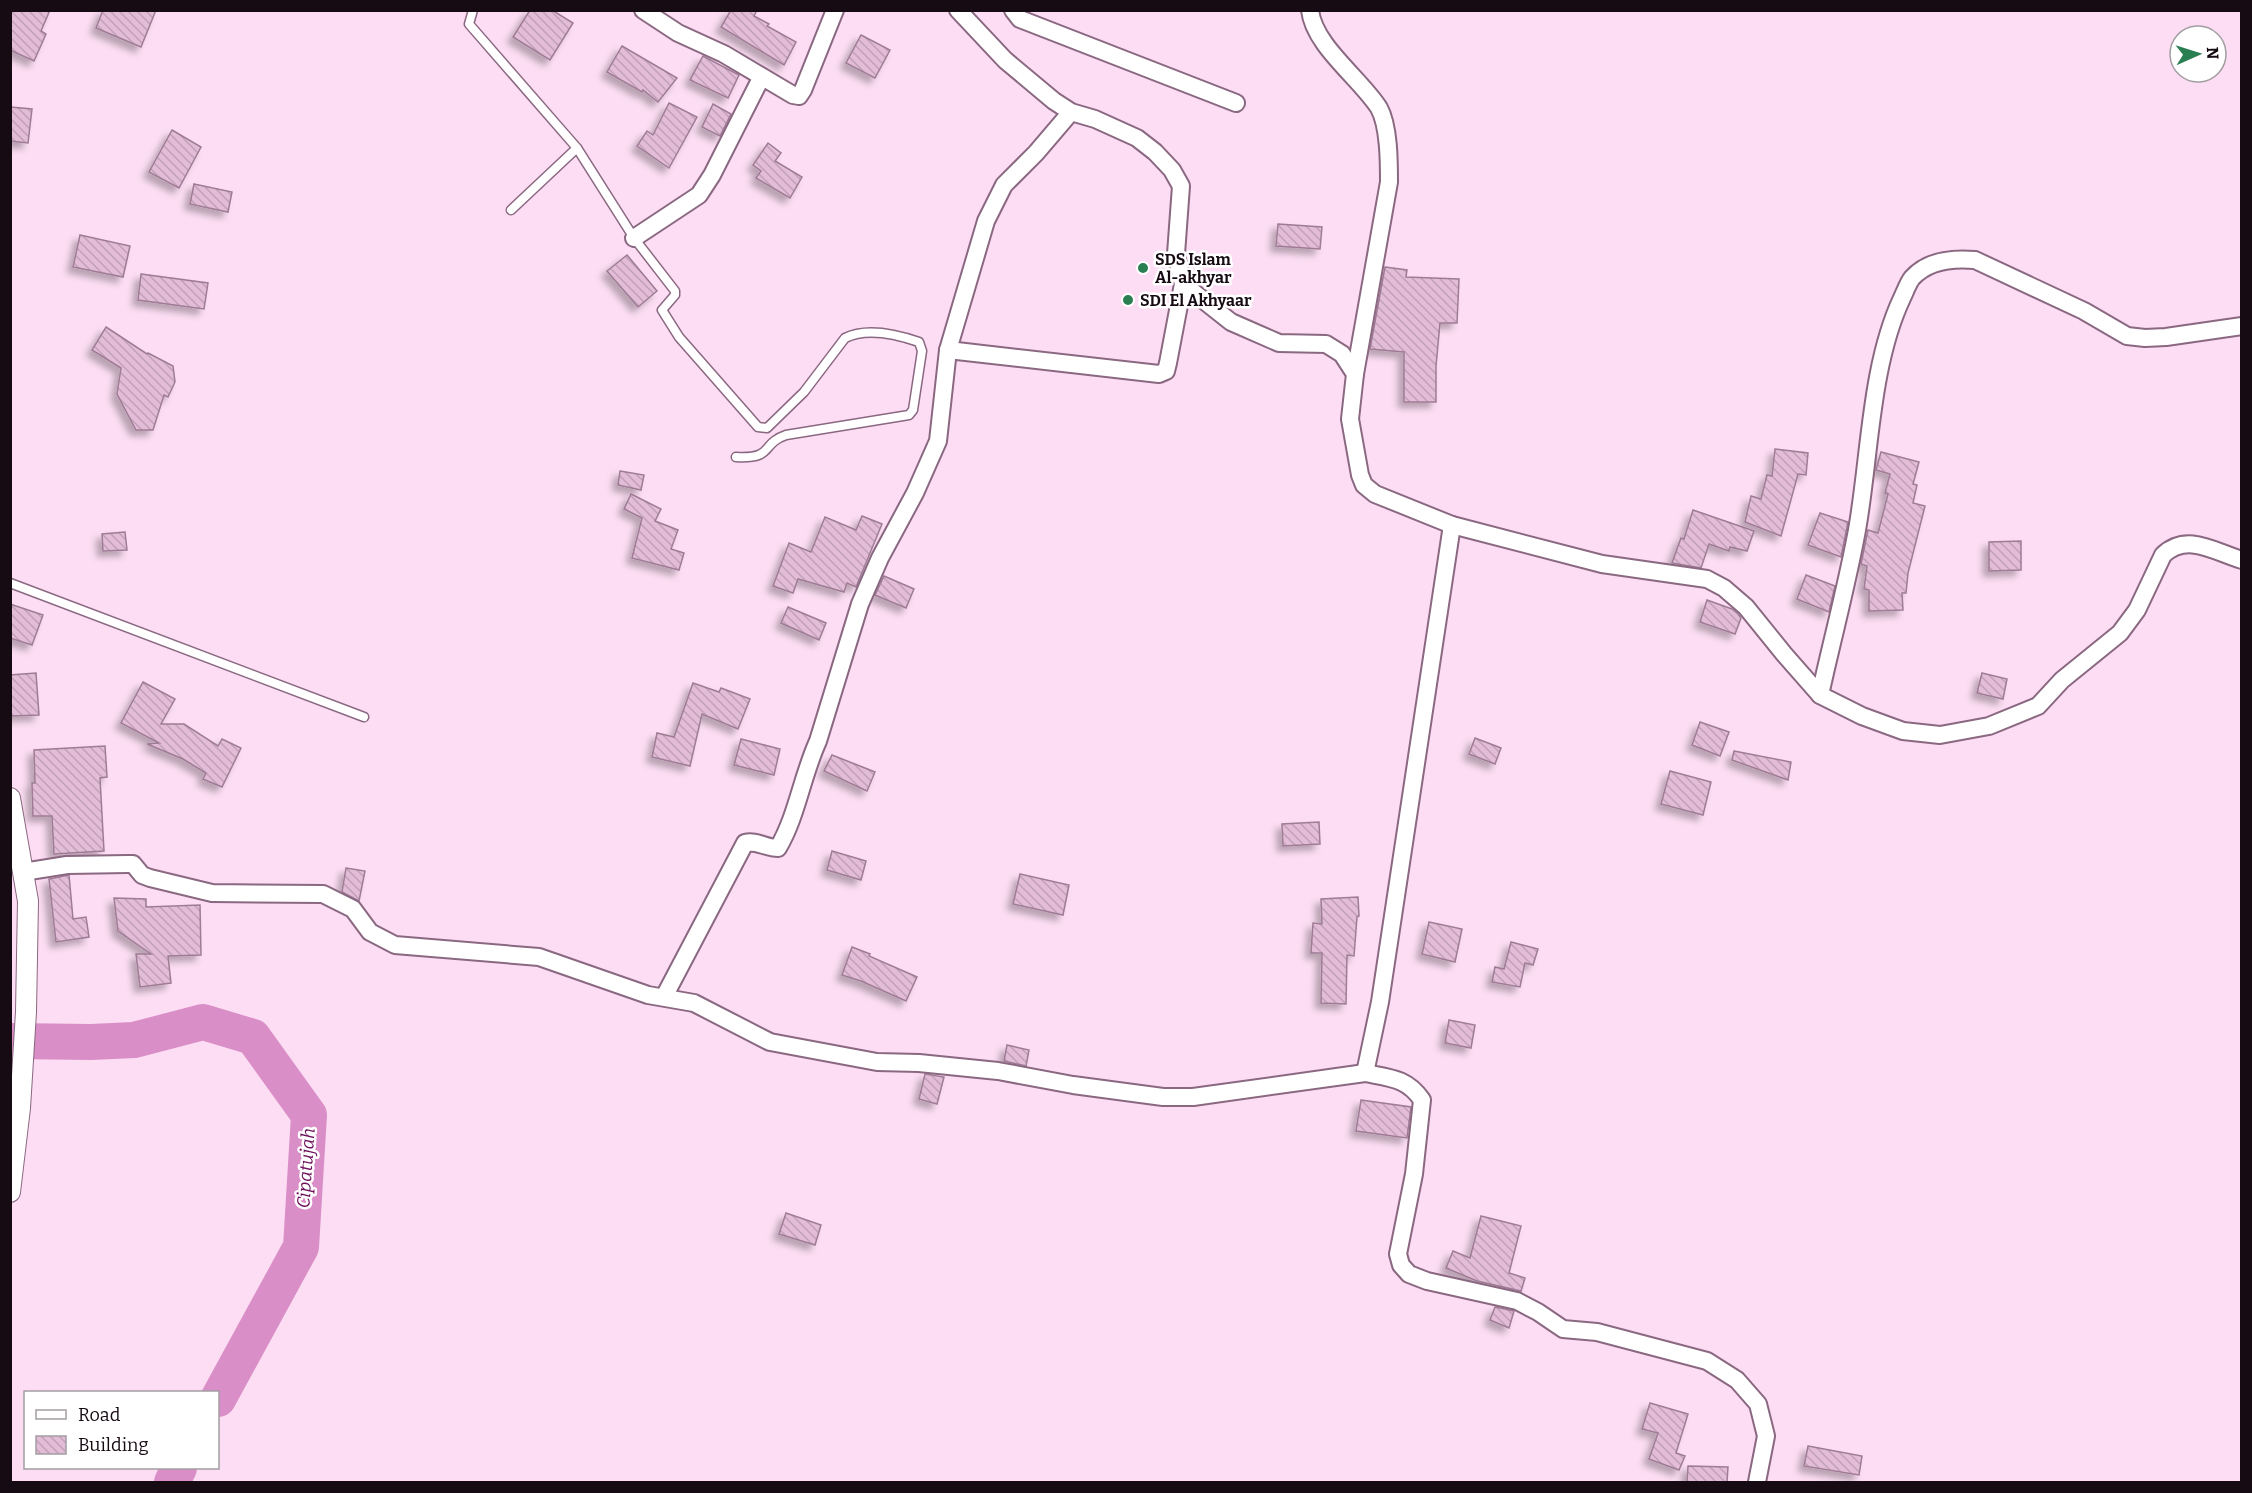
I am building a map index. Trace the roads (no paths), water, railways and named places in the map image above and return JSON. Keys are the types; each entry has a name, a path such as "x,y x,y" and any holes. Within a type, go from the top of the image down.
{"street":[{"path":"643,10 678,33 724,54 761,78 793,95 800,96 836,10"},
{"path":"948,350 1159,374 1166,371 1183,284 1176,254 1181,186 1172,170 1155,152 1137,138 1095,119 1071,112 1054,101 1039,86 1005,60 958,10"},
{"path":"1013,10 1020,19 1236,103"},
{"path":"1310,10 1311,20 1333,54 1380,110 1389,157 1389,182 1355,374 1350,419 1360,475 1364,485 1375,494 1452,525 1602,564 1707,579 1716,583 1746,607 1820,694 1862,716 1903,731 1921,734 1951,733 1996,723 2038,706 2062,680 2120,633 2137,610 2163,555 2168,551 2193,543 2241,560"},
{"path":"634,238 699,195 712,176 761,78"},
{"path":"664,997 745,843 752,842 768,848 778,848 787,832 860,604 880,558 915,493 938,441 948,350 986,221 1004,185 1036,153 1071,112"},
{"path":"1820,694 1857,531 1884,352 1892,321 1912,278 1924,268 1938,261 1975,260 2084,311 2127,336 2166,337 2241,326"},
{"path":"1183,284 1231,322 1279,344 1326,344 1342,354 1355,374"},
{"path":"1365,1073 1380,1002 1452,525"},
{"path":"10,798 28,901 26,1012 20,1108 10,1192"},
{"path":"23,872 67,865 128,864 137,867 142,875 150,878 212,893 323,894 352,909 370,932 395,945 539,957 648,994 694,1003 771,1041 877,1062 919,1063 998,1071 1126,1093 1163,1097 1193,1097 1365,1073 1397,1079 1414,1088 1422,1100 1414,1174 1398,1254 1401,1265 1409,1274 1427,1281 1517,1301 1563,1329 1597,1332 1707,1361 1737,1380 1758,1404 1766,1436 1757,1482"}],"lane":[{"path":"473,10 470,24 577,148 634,238 675,291 675,295 662,310 679,337 758,427 767,428 799,398 845,338 855,333 874,332 903,336 919,342 922,351 913,410 909,415 786,435 776,439 767,452 760,456 736,457"},
{"path":"511,210 577,148"},
{"path":"10,583 364,717"}],"waterway":[{"name":"Cipatujah","path":"10,1041 134,1040 203,1022 253,1037 309,1115 301,1247 219,1397"},
{"name":"Cipatujah","path":"172,1482 178,1469"}],"place":[{"name":"SDS Islam Al-akhyar","path":"1143,268"},
{"name":"SDI El Akhyaar","path":"1128,300"}]}
